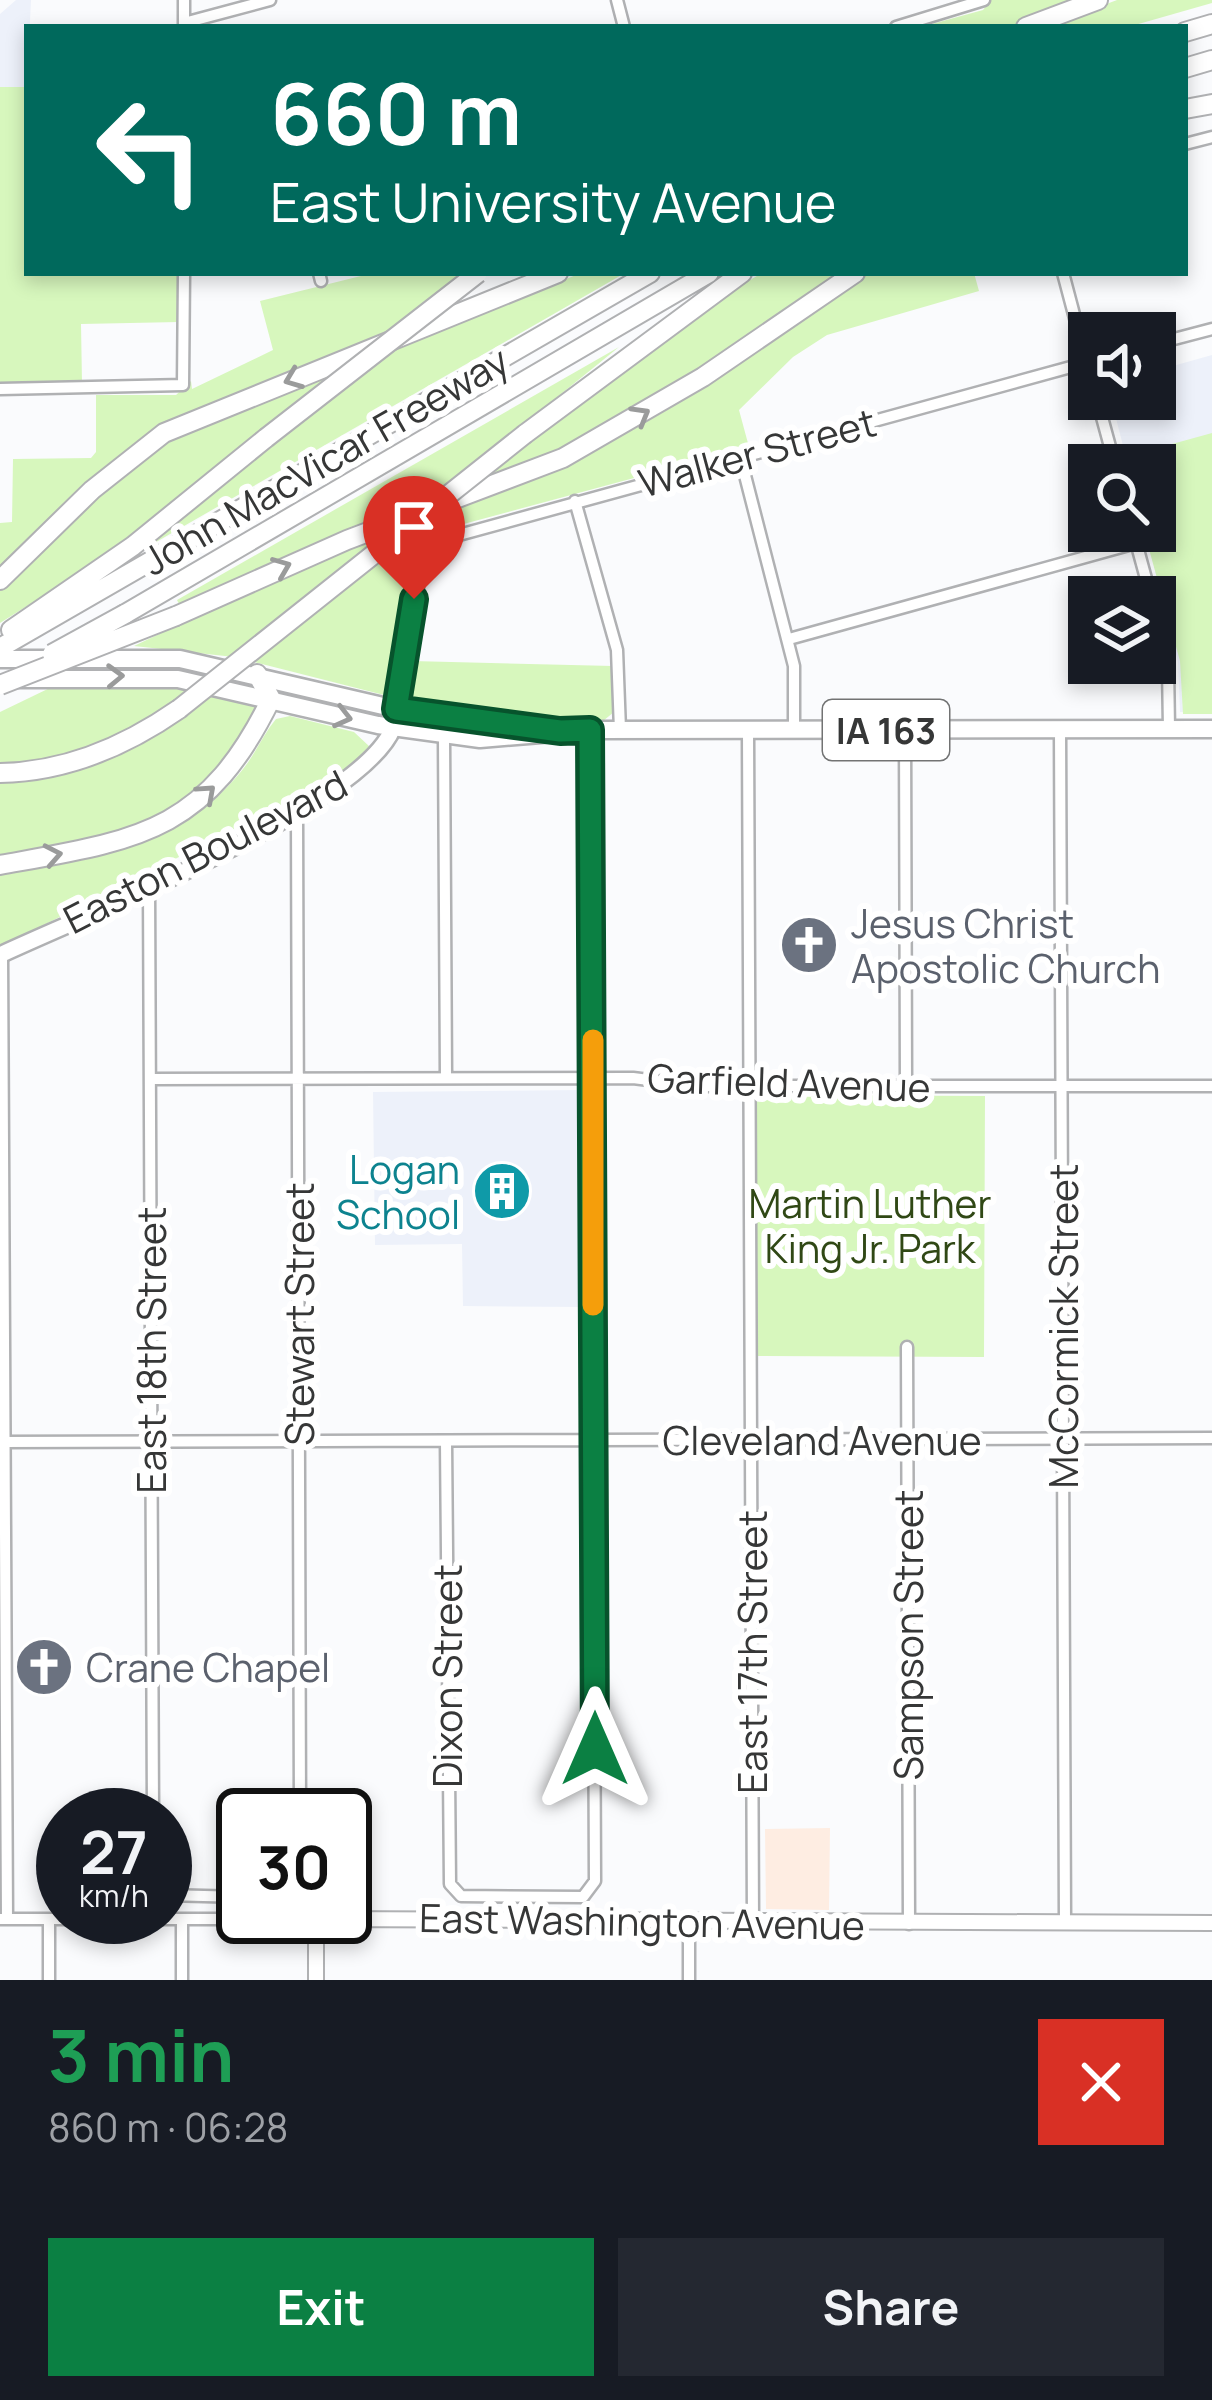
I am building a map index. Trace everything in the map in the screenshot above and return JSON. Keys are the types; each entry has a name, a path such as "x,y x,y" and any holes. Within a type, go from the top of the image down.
{"highway":[{"path":"1034,24 1098,0"},
{"path":"0,637 133,546 474,276"},
{"path":"0,580 92,490 164,433 550,276"},
{"name":"John MacVicar Freeway","path":"0,648 645,276"},
{"name":"John MacVicar Freeway","path":"0,682 704,276"},
{"path":"0,773 37,770 100,753 178,709 525,434 738,276"},
{"path":"0,682 176,616 325,549 563,458 704,377 851,276"},
{"path":"0,865 106,844 184,813 239,760 271,699 257,674"}],"main road":[{"name":"IA 163","path":"0,659 157,656 257,674 396,709 560,731"},
{"name":"IA 163","path":"0,682 136,676 204,683 444,737 513,739 590,730 1212,729"},
{"path":"393,728 399,719 441,724 484,720"},
{"name":"Easton Boulevard","path":"1,954 297,812 374,758 393,728"}],"street":[{"path":"187,24 270,0"},
{"path":"906,24 984,0"},
{"path":"0,389 183,385 184,276"},
{"path":"1064,276 1074,312"},
{"path":"1176,338 1212,329"},
{"name":"Walker Street","path":"396,709 425,544 1068,370"},
{"path":"740,456 789,639 794,731"},
{"path":"575,501 617,650 620,730"},
{"path":"789,639 1083,552"},
{"path":"1168,684 1169,729"},
{"path":"590,730 593,1442"},
{"path":"904,730 906,1087"},
{"name":"McCormick Street","path":"1060,730 1064,1923"},
{"name":"East 17th Street","path":"748,731 753,1924"},
{"path":"444,737 446,1078"},
{"name":"Stewart Street","path":"297,812 300,1788"},
{"name":"East 18th Street","path":"149,884 153,1788"},
{"path":"1,954 4,1918"},
{"name":"Garfield Avenue","path":"150,1079 593,1078 748,1086 1212,1086"},
{"name":"Sampson Street","path":"907,1347 909,1924"},
{"name":"Cleveland Avenue","path":"3,1442 1212,1438"},
{"name":"Dixon Street","path":"446,1442 448,1870 454,1891 470,1896 576,1897 589,1893 595,1881 593,1442"},
{"name":"East Washington Avenue","path":"4,1918 36,1918"},
{"name":"East Washington Avenue","path":"372,1919 1212,1923"},
{"path":"689,1924 689,1980"},
{"path":"49,1944 50,1980"},
{"path":"182,1944 182,1980"},
{"path":"316,1944 316,1980"}],"shaded area":[{"path":"16,0 31,0 30,24 24,24 24,87 0,87 0,14"},
{"path":"1212,355 1212,712 1180,712 1176,576 1156,576 1150,552 1176,552 1176,444 1123,444 1116,420 1176,420 1176,365"},
{"path":"581,1090 581,1307 463,1306 462,1244 375,1245 373,1092"},
{"path":"830,1828 829,1910 766,1909 765,1829"}],"green space":[{"path":"991,0 1079,0 1016,24 932,24 983,10"},
{"path":"1117,0 1212,0 1138,24 1054,24"},
{"path":"0,87 24,87 24,276 179,276 179,322 81,324 82,383 0,383"},
{"path":"361,276 462,276 377,341 174,421 0,571 0,523 12,522 13,459 91,458 96,452 96,395 176,395 191,381 192,389 273,350 260,301"},
{"path":"574,276 620,276 137,553 383,353"},
{"path":"757,276 840,276 683,384 572,447 462,492 691,315"},
{"path":"864,276 975,276 979,291 827,335 793,357 739,410 749,447 419,536 413,548 392,683 384,695 250,661 428,518 602,447 667,410"},
{"path":"619,347 423,506 181,608 177,600"},
{"path":"343,369 110,554 0,623 0,591 133,464 173,436"},
{"path":"1212,433 1212,714 1183,714 1176,576 1156,576 1150,552 1176,552 1176,444 1172,444"},
{"path":"390,532 234,657 134,646 291,571"},
{"path":"412,661 613,666 614,712 603,721 468,713 407,703"},
{"path":"147,683 193,688 102,742 0,767 0,712 58,684"},
{"path":"212,691 260,702 256,717 201,792 141,829 0,859 0,780 26,778"},
{"path":"290,716 354,732 370,747 334,779 0,947 0,872 99,854 159,834 214,799 239,774 276,719"},
{"name":"Martin Luther King Jr. Park","path":"756,1095 985,1096 984,1357 756,1356"}],"slow traffic":[{"path":"593,1040 593,1305"}],"place":[{"name":"Jesus Christ Apostolic Church","path":"809,945"},
{"name":"Logan School","path":"502,1191"},
{"name":"Crane Chapel","path":"44,1667"}],"route":[{"path":"414,599 396,709 560,731 590,730 595,1749"}]}
